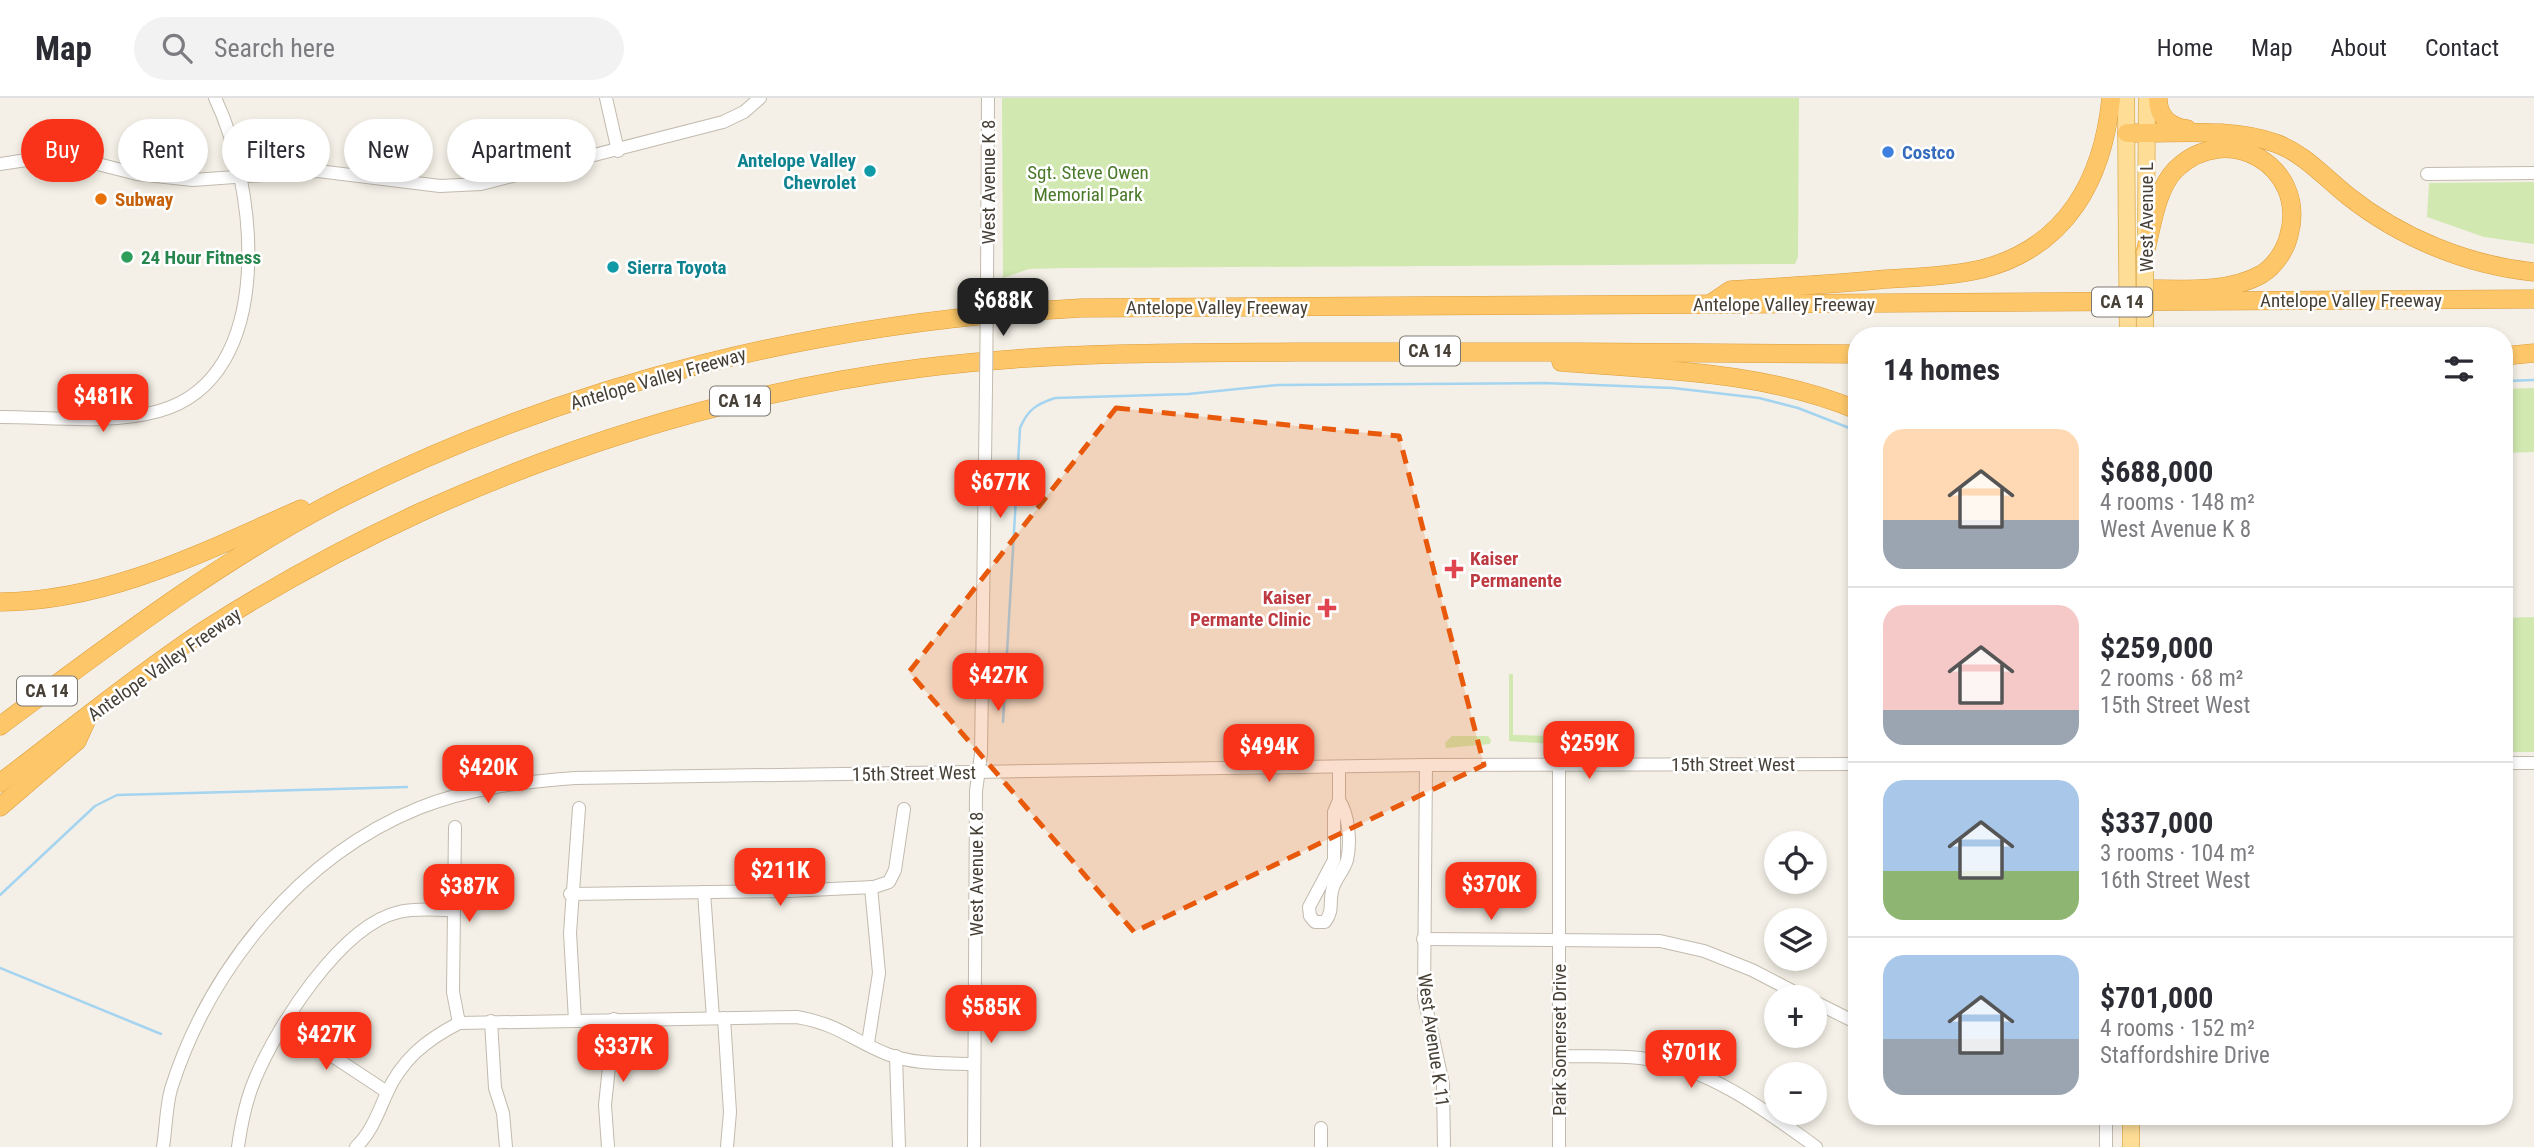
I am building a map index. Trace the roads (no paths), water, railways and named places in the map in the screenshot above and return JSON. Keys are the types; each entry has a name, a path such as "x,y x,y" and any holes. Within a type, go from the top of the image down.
{"highway":[{"path":"1710,304 1731,290 1962,273 2005,261 2049,235 2079,202 2102,154 2111,98"},
{"path":"2158,98 2165,120 2175,127 2204,134"},
{"path":"2127,133 2243,134 2277,143 2299,155 2360,204 2411,235 2484,264 2534,272"},
{"path":"2038,302 2094,291 2224,286 2264,273 2287,244 2293,207 2289,190 2269,163 2254,155 2235,149 2217,149 2195,156 2175,170 2162,192 2136,253"},
{"name":"Antelope Valley Freeway","path":"0,726 168,602 346,496 482,436 658,375 848,332 931,320 1081,308 2534,299"},
{"path":"1497,351 1540,360 1712,374 1780,384 1848,406"},
{"name":"Antelope Valley Freeway","path":"0,783 204,632 341,552 419,513 574,451 751,398 846,379 1012,358 1101,354 1497,351 1848,354"},
{"path":"2513,353 2534,352"},
{"path":"0,602 42,602 131,581 321,501 346,496"},
{"path":"0,807 77,741 88,717"}],"main road":[{"name":"West Avenue L","path":"2126,98 2136,253 2144,327"},
{"name":"West Avenue L","path":"2129,327 2147,98"},
{"path":"2131,1125 2131,1147"}],"street":[{"path":"215,98 222,119"},
{"path":"606,98 618,151"},
{"path":"330,172 440,186 481,184 618,151 734,118 760,98"},
{"name":"West Avenue K 8","path":"974,1147 988,98"},
{"path":"0,164 33,159 82,160 137,174 193,180 222,177"},
{"path":"2427,174 2534,173"},
{"path":"0,416 127,417 161,411 192,394 214,374 233,346 245,312 248,274 242,182"},
{"path":"2513,763 2534,763"},
{"name":"Park Somerset Drive","path":"1559,764 1559,1147"},
{"name":"15th Street West","path":"163,1147 170,1092 193,1032 222,977 266,919 314,873 375,831 419,808 476,790 523,782 575,778 1426,765 1848,764"},
{"name":"West Avenue K 11","path":"1426,765 1423,939 1427,1017 1443,1084 1444,1147"},
{"path":"1339,767 1339,800 1334,812 1334,860 1309,907 1310,916 1320,922 1334,904 1331,893 1347,860 1347,812 1339,800"},
{"path":"576,1020 570,894 579,808"},
{"path":"570,894 871,887 889,882 895,870 904,809"},
{"path":"455,827 453,992 458,1023"},
{"path":"868,1043 879,973 871,887"},
{"path":"1317,888 1331,893"},
{"path":"704,892 730,1112 727,1147"},
{"path":"238,1147 254,1080 294,1005 348,940 399,912 452,910"},
{"path":"1423,939 1559,939 1671,943 1704,951 1781,985"},
{"path":"1827,1008 1848,1018"},
{"path":"356,1147 375,1120 401,1065 429,1038 458,1023 797,1017 824,1021 896,1056 920,1062 974,1064"},
{"path":"608,1147 605,1105 614,1019"},
{"path":"491,1021 495,1088 503,1113 506,1147"},
{"path":"284,1024 387,1092"},
{"path":"896,1056 899,1147"},
{"path":"1559,1056 1642,1059 1697,1075 1745,1097 1816,1147"},
{"path":"2106,1125 2106,1147"},
{"path":"1321,1128 1321,1147"}],"waterway":[{"path":"2513,381 2534,380"},
{"path":"1003,722 1020,428 1034,408 1055,398 1188,394 1278,385 1544,383 1673,388 1759,398 1798,408 1848,427"},
{"path":"0,895 95,806 117,795 407,787"},
{"path":"0,968 161,1034"}],"place":[{"name":"Costco","path":"1888,152"},
{"name":"Antelope Valley Chevrolet","path":"870,171"},
{"name":"Subway","path":"101,199"},
{"name":"24 Hour Fitness","path":"127,257"},
{"name":"Sierra Toyota","path":"613,267"},
{"name":"Kaiser Permanente","path":"1454,569"},
{"name":"Kaiser Permante Clinic","path":"1327,608"}],"park label":[{"name":"Sgt. Steve Owen Memorial Park","path":"1088,183"}]}
